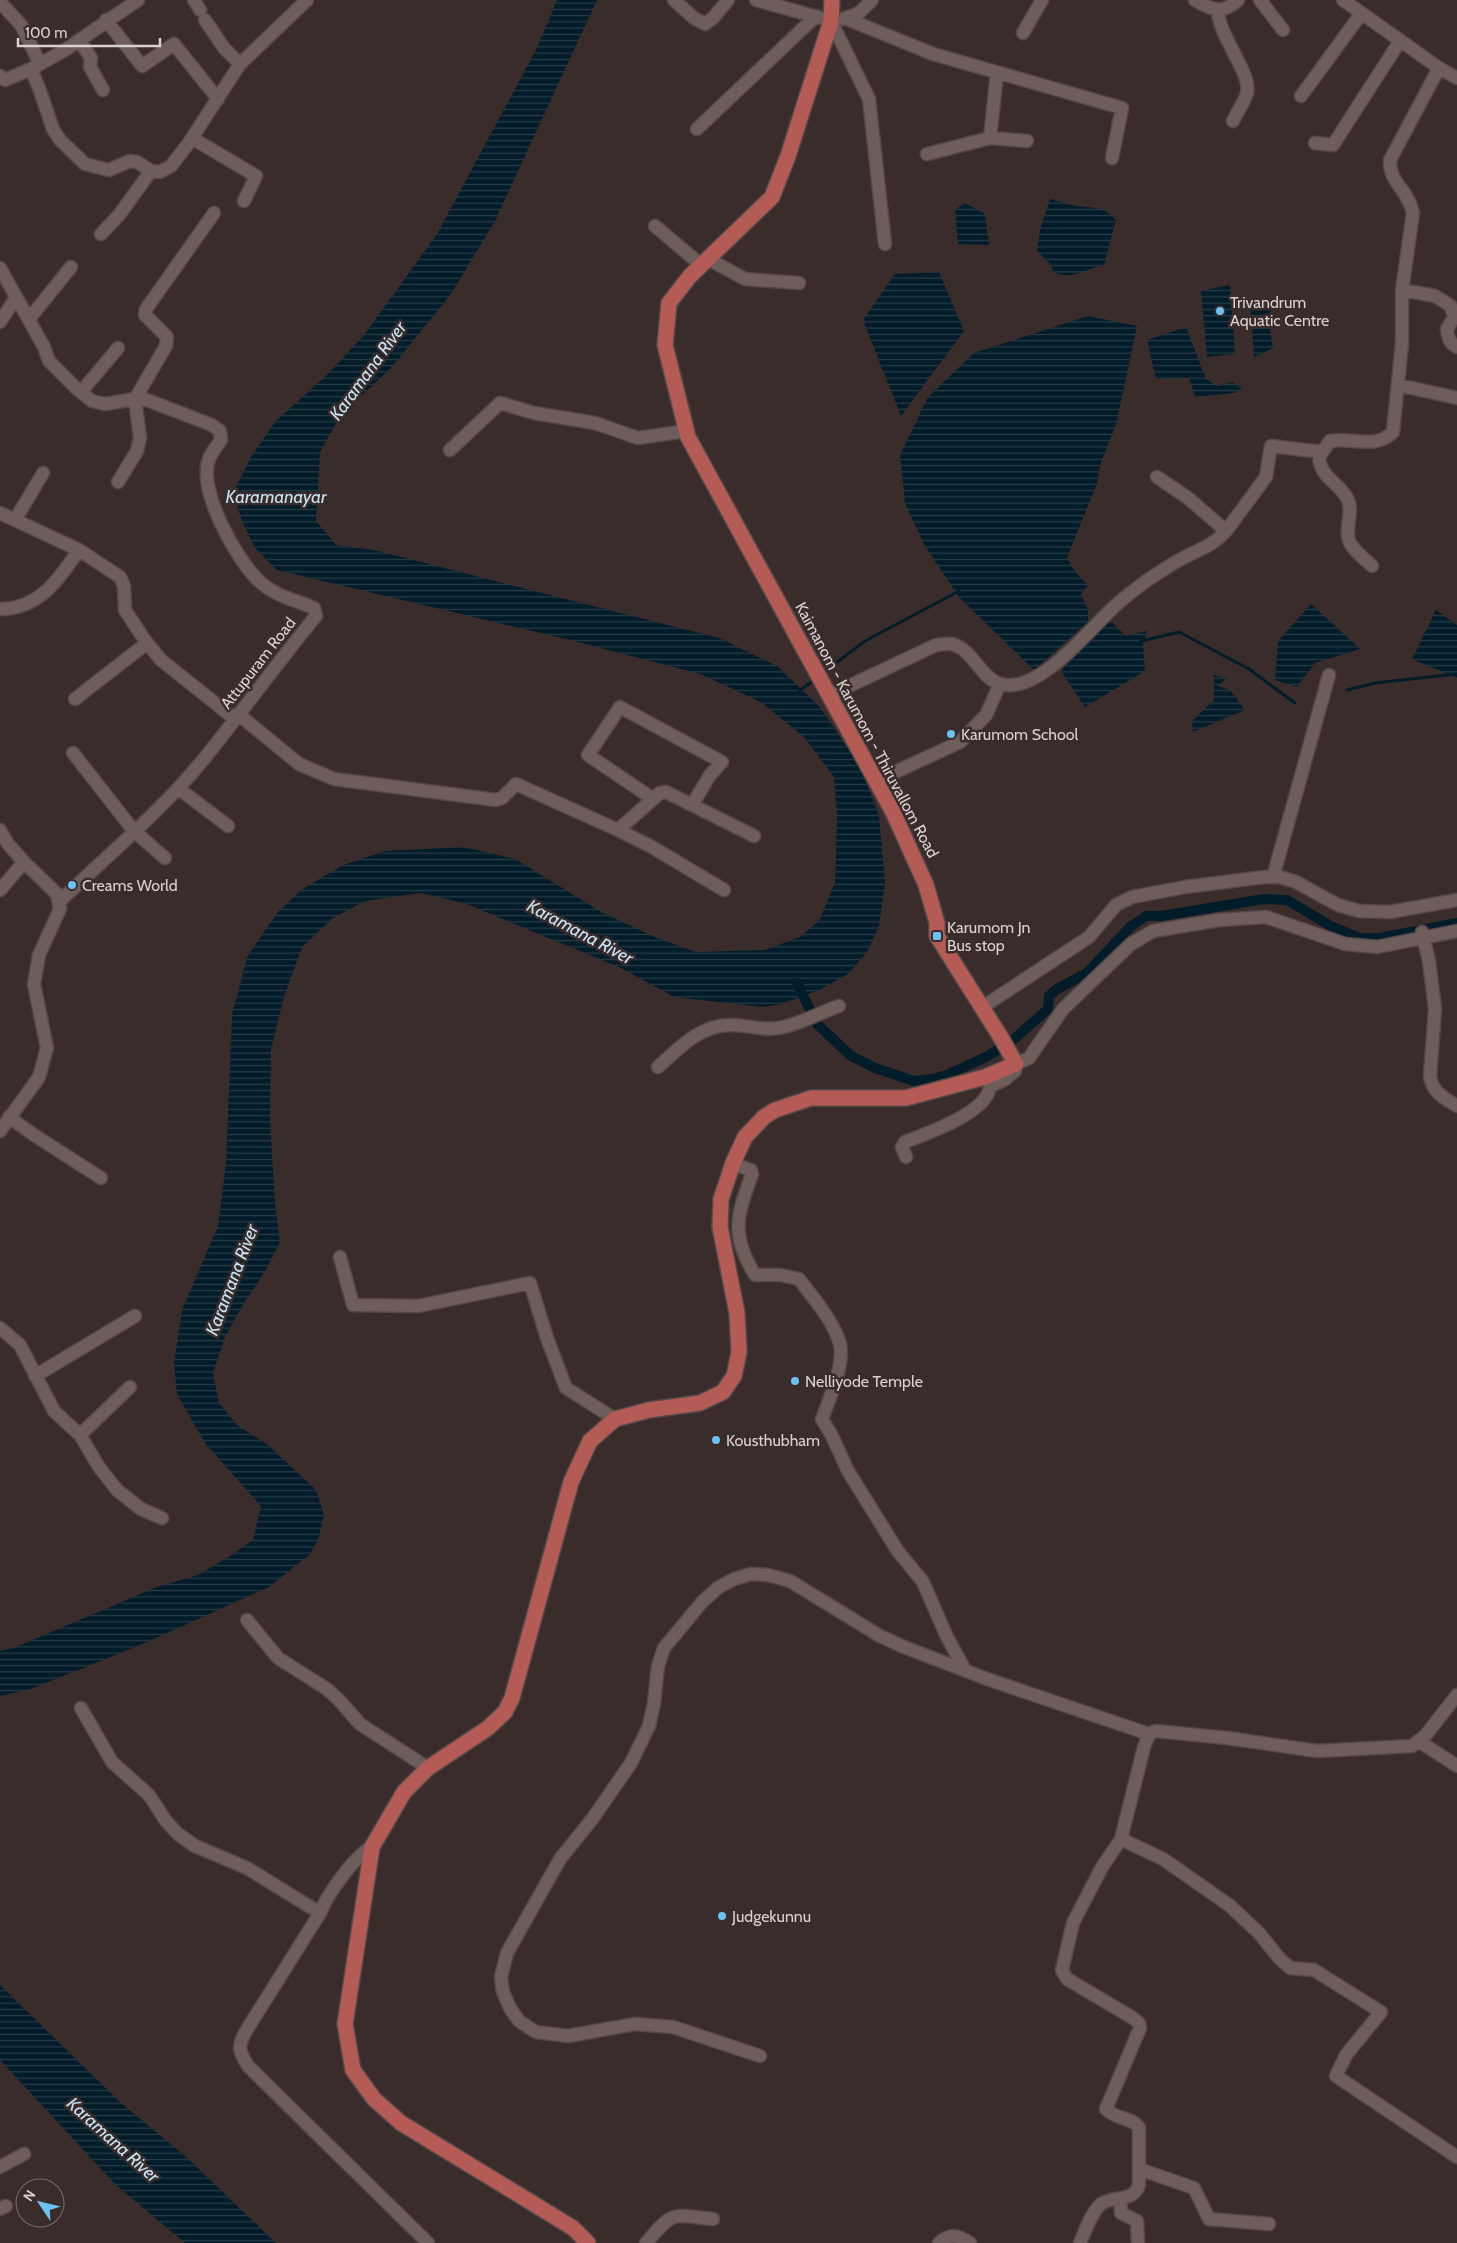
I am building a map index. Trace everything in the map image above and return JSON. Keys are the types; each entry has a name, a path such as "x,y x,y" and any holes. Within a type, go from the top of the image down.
{"main road":[{"name":"Kaimanom - Karumom - Thiruvallom Road","path":"832,0 831,21 788,156 772,197 705,262 669,303 665,345 686,431 893,812 926,885 937,923 937,936 1016,1064"},
{"path":"588,2243 573,2228 401,2123 374,2099 353,2070 345,2024 372,1847 404,1792 428,1768 488,1728 505,1712 512,1698 571,1482 590,1441 615,1419 650,1410 700,1404 723,1392 734,1376 739,1352 737,1314 720,1227 721,1199 745,1137 764,1117 775,1110 811,1098 906,1098 986,1077 1016,1064"}],"street":[{"path":"2,80 36,67 138,0"},
{"path":"0,2 21,25 36,67 53,129 60,140 84,164 109,170 130,161 137,162 151,171 160,172 171,166 192,138 240,64 307,0"},
{"path":"674,0 694,18 705,24 713,18 728,0"},
{"path":"756,0 831,21 847,19 859,13 872,0"},
{"path":"1023,33 1042,0"},
{"path":"1195,0 1209,9 1218,11 1227,9 1238,0"},
{"path":"1260,0 1283,30"},
{"path":"1343,0 1439,68 1457,78"},
{"path":"200,10 224,48 240,64"},
{"path":"1218,11 1221,30 1247,82 1247,95 1233,121"},
{"path":"1301,96 1362,14"},
{"path":"697,129 816,16"},
{"path":"847,19 933,54 1122,108 1112,158"},
{"path":"106,20 142,66 174,44 218,99"},
{"path":"831,21 869,100 885,244"},
{"path":"79,40 90,58 90,67 103,90"},
{"path":"1315,143 1333,145 1400,41"},
{"path":"1372,566 1350,542 1348,500 1323,472 1319,457 1330,441 1379,442 1386,440 1393,432 1402,343 1402,290 1413,213 1410,201 1390,171 1390,160 1439,68"},
{"path":"990,138 997,73"},
{"path":"192,138 256,176 244,200"},
{"path":"927,154 990,138 1027,141"},
{"path":"101,234 118,215 151,171"},
{"path":"118,482 137,451 140,438 136,399 166,346 167,337 144,315 146,309 214,213"},
{"path":"655,226 705,262 745,279 799,282"},
{"path":"29,320 71,267"},
{"name":"Attupuram Road","path":"0,268 44,347 48,361 92,401 105,404 136,399 147,400 212,425 220,431 221,440 208,459 206,476 220,526 240,559 260,582 283,598 314,608 316,616 203,760 178,788 60,902"},
{"path":"1402,290 1435,296 1451,306 1454,317 1447,329 1448,337 1452,344 1457,347"},
{"path":"0,322 16,299"},
{"path":"81,392 118,348"},
{"path":"1398,385 1457,398"},
{"path":"450,450 500,403 534,413 596,423 638,438 686,431"},
{"path":"830,695 936,645 951,644 962,649 990,677 1000,684 1014,684 1032,678 1062,660 1116,604 1177,562 1216,542 1266,477 1271,446 1322,452"},
{"path":"15,520 43,474"},
{"path":"1157,477 1188,498 1226,531"},
{"path":"0,513 79,550 120,577 124,586 125,610 161,660 178,676 236,716 299,764 334,780 496,800 502,798 516,784 652,847 724,890"},
{"path":"0,610 26,605 42,596 58,580 79,550"},
{"path":"75,699 147,643"},
{"path":"1273,877 1329,676"},
{"path":"876,781 960,742 986,715 1000,684"},
{"path":"653,799 588,755 620,707 726,758 710,775 692,805"},
{"path":"73,753 134,832 165,858"},
{"path":"178,788 228,826"},
{"path":"618,830 660,793 666,792 754,836"},
{"path":"0,830 8,844 50,886 57,894 60,902 56,922 39,955 34,984 47,1048 39,1076 0,1131"},
{"path":"0,890 24,862"},
{"path":"981,1008 1089,937 1116,906 1132,897 1185,887 1280,877 1296,882 1338,905 1359,912 1390,912 1457,900"},
{"path":"906,1157 902,1147 905,1142 958,1120 974,1109 990,1091 990,1086 1004,1080 1015,1071 1016,1064 1029,1058 1063,1010 1131,944 1153,930 1219,920 1266,917 1345,944 1378,947 1423,935 1457,931"},
{"path":"1423,935 1434,986 1435,1009 1431,1083 1441,1095 1457,1106"},
{"path":"658,1067 682,1045 707,1030 732,1025 767,1030 779,1028 839,1006"},
{"path":"9,1117 101,1178"},
{"path":"733,1164 751,1170 752,1174 741,1206 737,1233 744,1257 755,1275 780,1275 799,1279 826,1314 840,1346 838,1370 822,1419 848,1471 892,1542 923,1582 947,1637 965,1670"},
{"path":"340,1257 353,1306 418,1306 530,1283 546,1338 566,1388 615,1419"},
{"path":"35,1376 135,1316"},
{"path":"0,1328 20,1345 54,1411 80,1435 99,1468 117,1490 141,1509 162,1518"},
{"path":"80,1435 130,1387"},
{"path":"760,2056 673,2027 635,2024 568,2036 536,2032 519,2021 510,2008 503,1992 501,1977 506,1953 560,1859 593,1818 631,1763 649,1726 654,1704 658,1666 664,1648 703,1601 719,1587 734,1578 751,1574 790,1580 880,1636 929,1658 1150,1734"},
{"path":"247,1620 278,1658 326,1689 339,1700 360,1724 428,1768"},
{"path":"1080,2243 1103,2203 1132,2195 1137,2191 1139,2127 1133,2122 1106,2109 1137,2036 1139,2023 1122,2010 1067,1978 1062,1970 1074,1923 1102,1867 1121,1839 1144,1747 1150,1734 1156,1731 1226,1738 1317,1751 1412,1746 1420,1742 1456,1697"},
{"path":"81,1708 112,1762 149,1795 166,1821 178,1834 195,1846 248,1868 320,1913"},
{"path":"1420,1742 1457,1766"},
{"path":"1121,1839 1163,1859 1230,1905 1259,1933 1279,1958 1290,1968 1314,1970 1381,2012 1346,2055 1336,2076 1457,2157"},
{"path":"372,1847 365,1850 332,1890 320,1913 246,2031 240,2043 241,2054 248,2066 428,2243"},
{"path":"0,2167 24,2154"},
{"path":"1139,2169 1194,2188 1209,2219 1269,2224"},
{"path":"1120,2198 1121,2213 1137,2221 1138,2243"},
{"path":"646,2243 663,2223 671,2217 680,2215 713,2219"},
{"path":"939,2243 948,2236 955,2236 970,2243"}],"water":[{"name":"Karamanayar","path":"557,0 597,0 495,221 451,294 391,368 340,416 320,452 316,521 336,545 374,550 719,638 777,666 820,707 859,765 879,815 885,882 879,926 867,952 848,974 819,990 782,1004 763,1007 674,997 621,968 467,904 421,893 365,901 333,918 302,947 284,997 271,1050 270,1120 275,1203 280,1242 267,1268 225,1337 213,1373 219,1403 237,1425 268,1445 316,1490 324,1515 318,1540 309,1555 269,1587 145,1643 31,1689 0,1696 0,1651 16,1647 157,1587 198,1575 253,1540 261,1506 205,1443 177,1394 174,1363 182,1310 218,1226 226,1163 232,1015 247,957 277,913 301,890 343,865 385,851 464,847 515,859 603,913 657,938 696,952 765,950 800,937 819,921 835,883 837,816 834,777 804,737 761,702 700,674 570,640 277,570 255,548 242,521 233,493 251,457 275,422 330,372 364,335 437,234 537,48"},
{"path":"1050,199 1102,210 1116,220 1104,265 1073,275 1053,272 1051,265 1037,251 1040,230"},
{"path":"965,203 985,214 989,245 958,244 955,210"},
{"path":"939,272 964,331 901,416 863,320 895,274"},
{"path":"1230,285 1235,354 1207,357 1201,291"},
{"path":"1250,299 1272,302 1269,323 1273,348 1254,357"},
{"path":"1088,316 1137,326 1116,425 1101,462 1097,483 1067,558 1076,573 1088,585 1081,594 1088,610 1088,622 1034,670 958,596 924,544 905,503 900,455 928,397 974,353"},
{"path":"1186,327 1206,379 1217,386 1232,382 1242,389 1234,393 1195,397 1189,378 1156,379 1147,340"},
{"path":"1311,604 1360,649 1315,663 1297,687 1275,680 1278,641"},
{"path":"1436,610 1457,625 1457,678 1412,659"},
{"path":"1109,620 1126,636 1147,631 1143,644 1145,671 1085,707 1061,671"},
{"path":"1214,675 1226,679 1218,686 1230,690 1245,710 1193,732 1192,721 1214,700"},
{"name":"Karamana River","path":"0,1985 121,2103 185,2156 276,2243 185,2243 116,2185 0,2060"}],"waterway":[{"path":"824,672 865,641 959,591"},
{"path":"1141,641 1179,632 1249,669 1295,703"},
{"path":"1347,690 1375,683 1457,674"},
{"path":"799,691 814,680"},
{"path":"797,983 817,1024 851,1056 875,1068 914,1081 947,1075 988,1056 1014,1039 1048,1009 1049,996 1057,989 1087,973 1130,927 1146,916 1161,916 1264,899 1287,900 1331,926 1360,938 1380,938 1457,923"}],"place":[{"name":"Trivandrum Aquatic Centre","path":"1220,311"},
{"name":"Karumom School","path":"951,734"},
{"name":"Creams World","path":"72,885"},
{"name":"Karumom Jn Bus stop","path":"937,936"},
{"name":"Nelliyode Temple","path":"795,1381"},
{"name":"Kousthubham","path":"716,1440"},
{"name":"Judgekunnu","path":"722,1916"}]}
